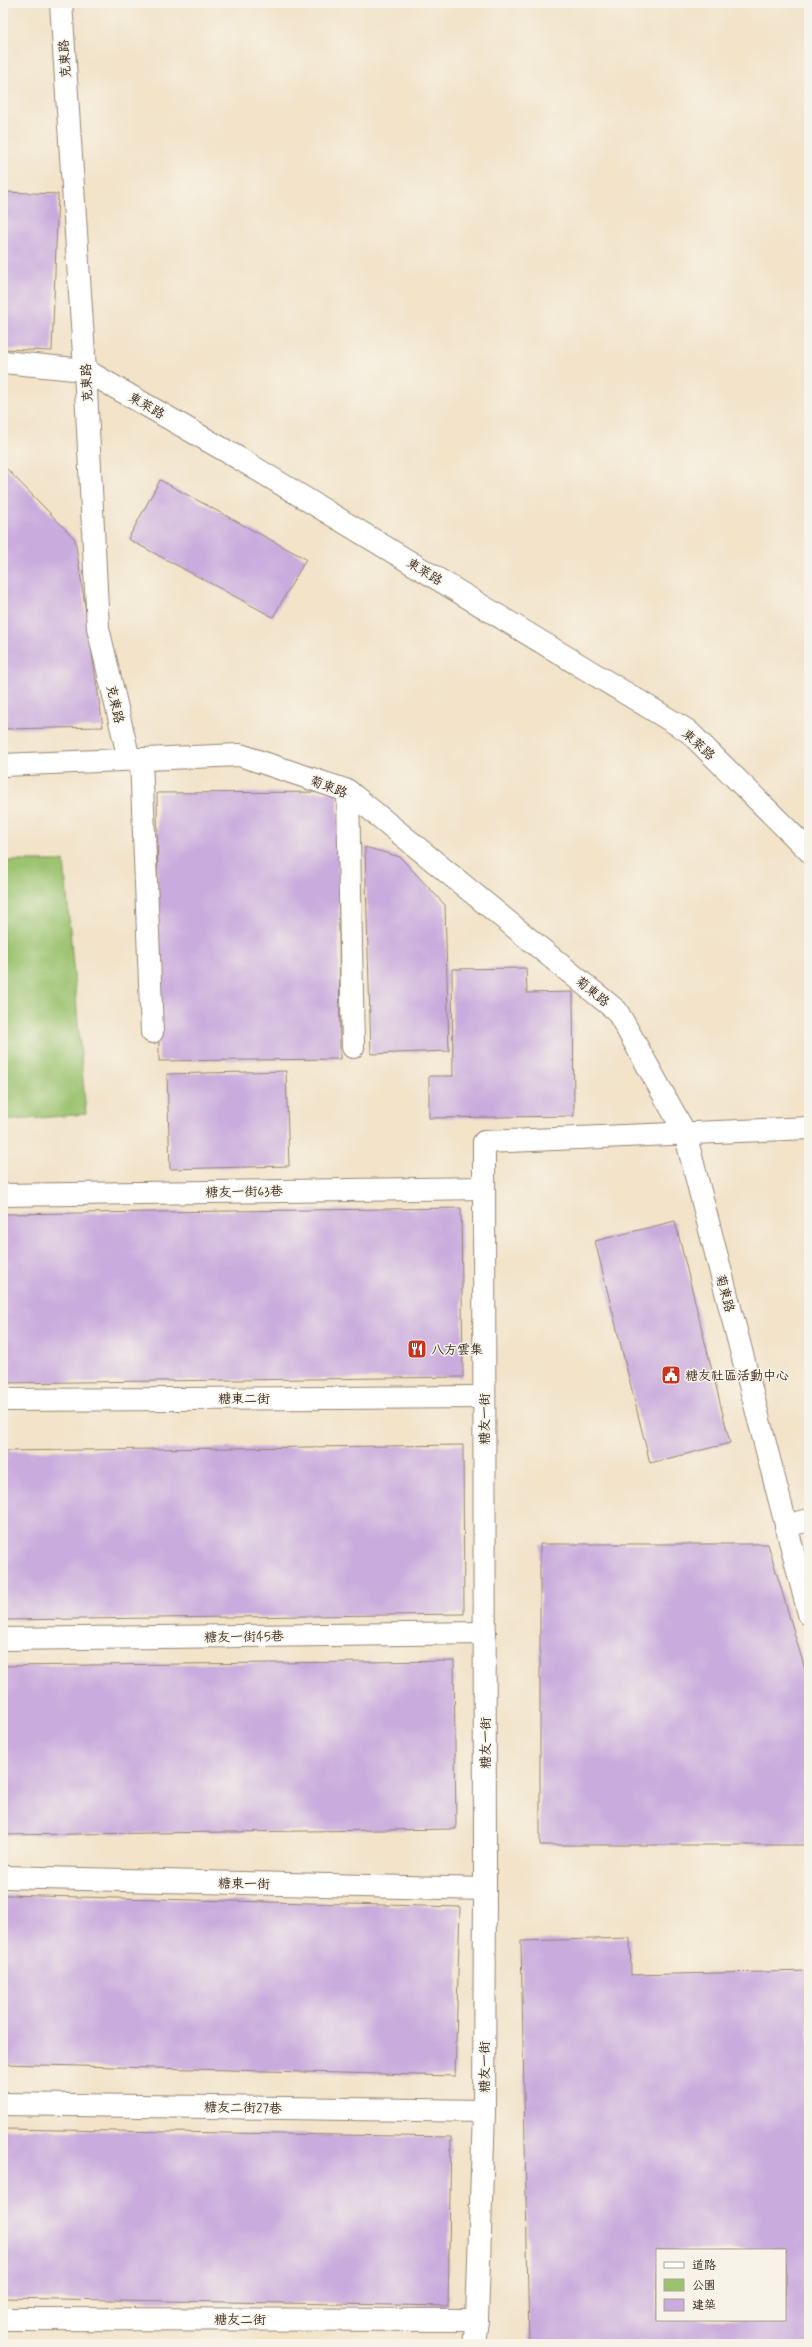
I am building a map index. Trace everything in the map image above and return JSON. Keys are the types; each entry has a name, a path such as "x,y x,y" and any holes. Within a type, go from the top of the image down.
{"street":[{"name":"克東路","path":"60,3 85,370 98,628 135,759 152,1032"},
{"name":"東萊路","path":"3,362 85,370 240,459 688,731 809,851"},
{"name":"菊東路","path":"3,765 240,755 348,791 617,1011 685,1133 809,1614"},
{"path":"348,791 353,1047"},
{"path":"685,1133 809,1128"},
{"name":"糖友一街","path":"474,2344 478,2320 484,2111 484,1142 685,1133"},
{"name":"糖友一街63巷","path":"3,1195 484,1188"},
{"name":"糖東二街","path":"3,1400 484,1397"},
{"path":"786,1526 809,1520"},
{"name":"糖友一街45巷","path":"3,1639 485,1633"},
{"name":"糖東一街","path":"3,1877 485,1888"},
{"name":"糖友二街27巷","path":"3,2104 484,2111"},
{"name":"糖友二街","path":"3,2319 478,2320"}],"green space":[{"path":"3,861 64,861 86,1114 3,1121"}],"building":[{"path":"4,192 58,194 52,351 3,349"},
{"path":"3,465 75,539 103,727 3,729"},
{"path":"160,480 306,559 273,617 128,539"},
{"path":"338,792 340,1059 159,1061 157,793"},
{"path":"365,847 400,857 445,905 449,1051 371,1054"},
{"path":"526,968 527,993 573,992 574,1116 429,1118 429,1076 453,1076 452,969"},
{"path":"286,1071 289,1166 170,1169 167,1074"},
{"path":"461,1208 463,1377 3,1383 3,1214"},
{"name":"糖友社區活動中心","path":"675,1221 730,1443 650,1463 595,1241"},
{"path":"463,1445 464,1614 3,1620 3,1451"},
{"path":"540,1544 768,1544 809,1683 809,1845 540,1845"},
{"path":"454,1661 456,1829 3,1835 3,1666"},
{"path":"3,1895 460,1907 455,2076 3,2064"},
{"path":"630,1938 631,1975 809,1971 809,2344 529,2344 521,1941"},
{"path":"3,2129 451,2137 448,2306 3,2298"}],"place":[{"name":"八方雲集","path":"417,1349"},
{"name":"糖友社區活動中心","path":"671,1375"}]}
